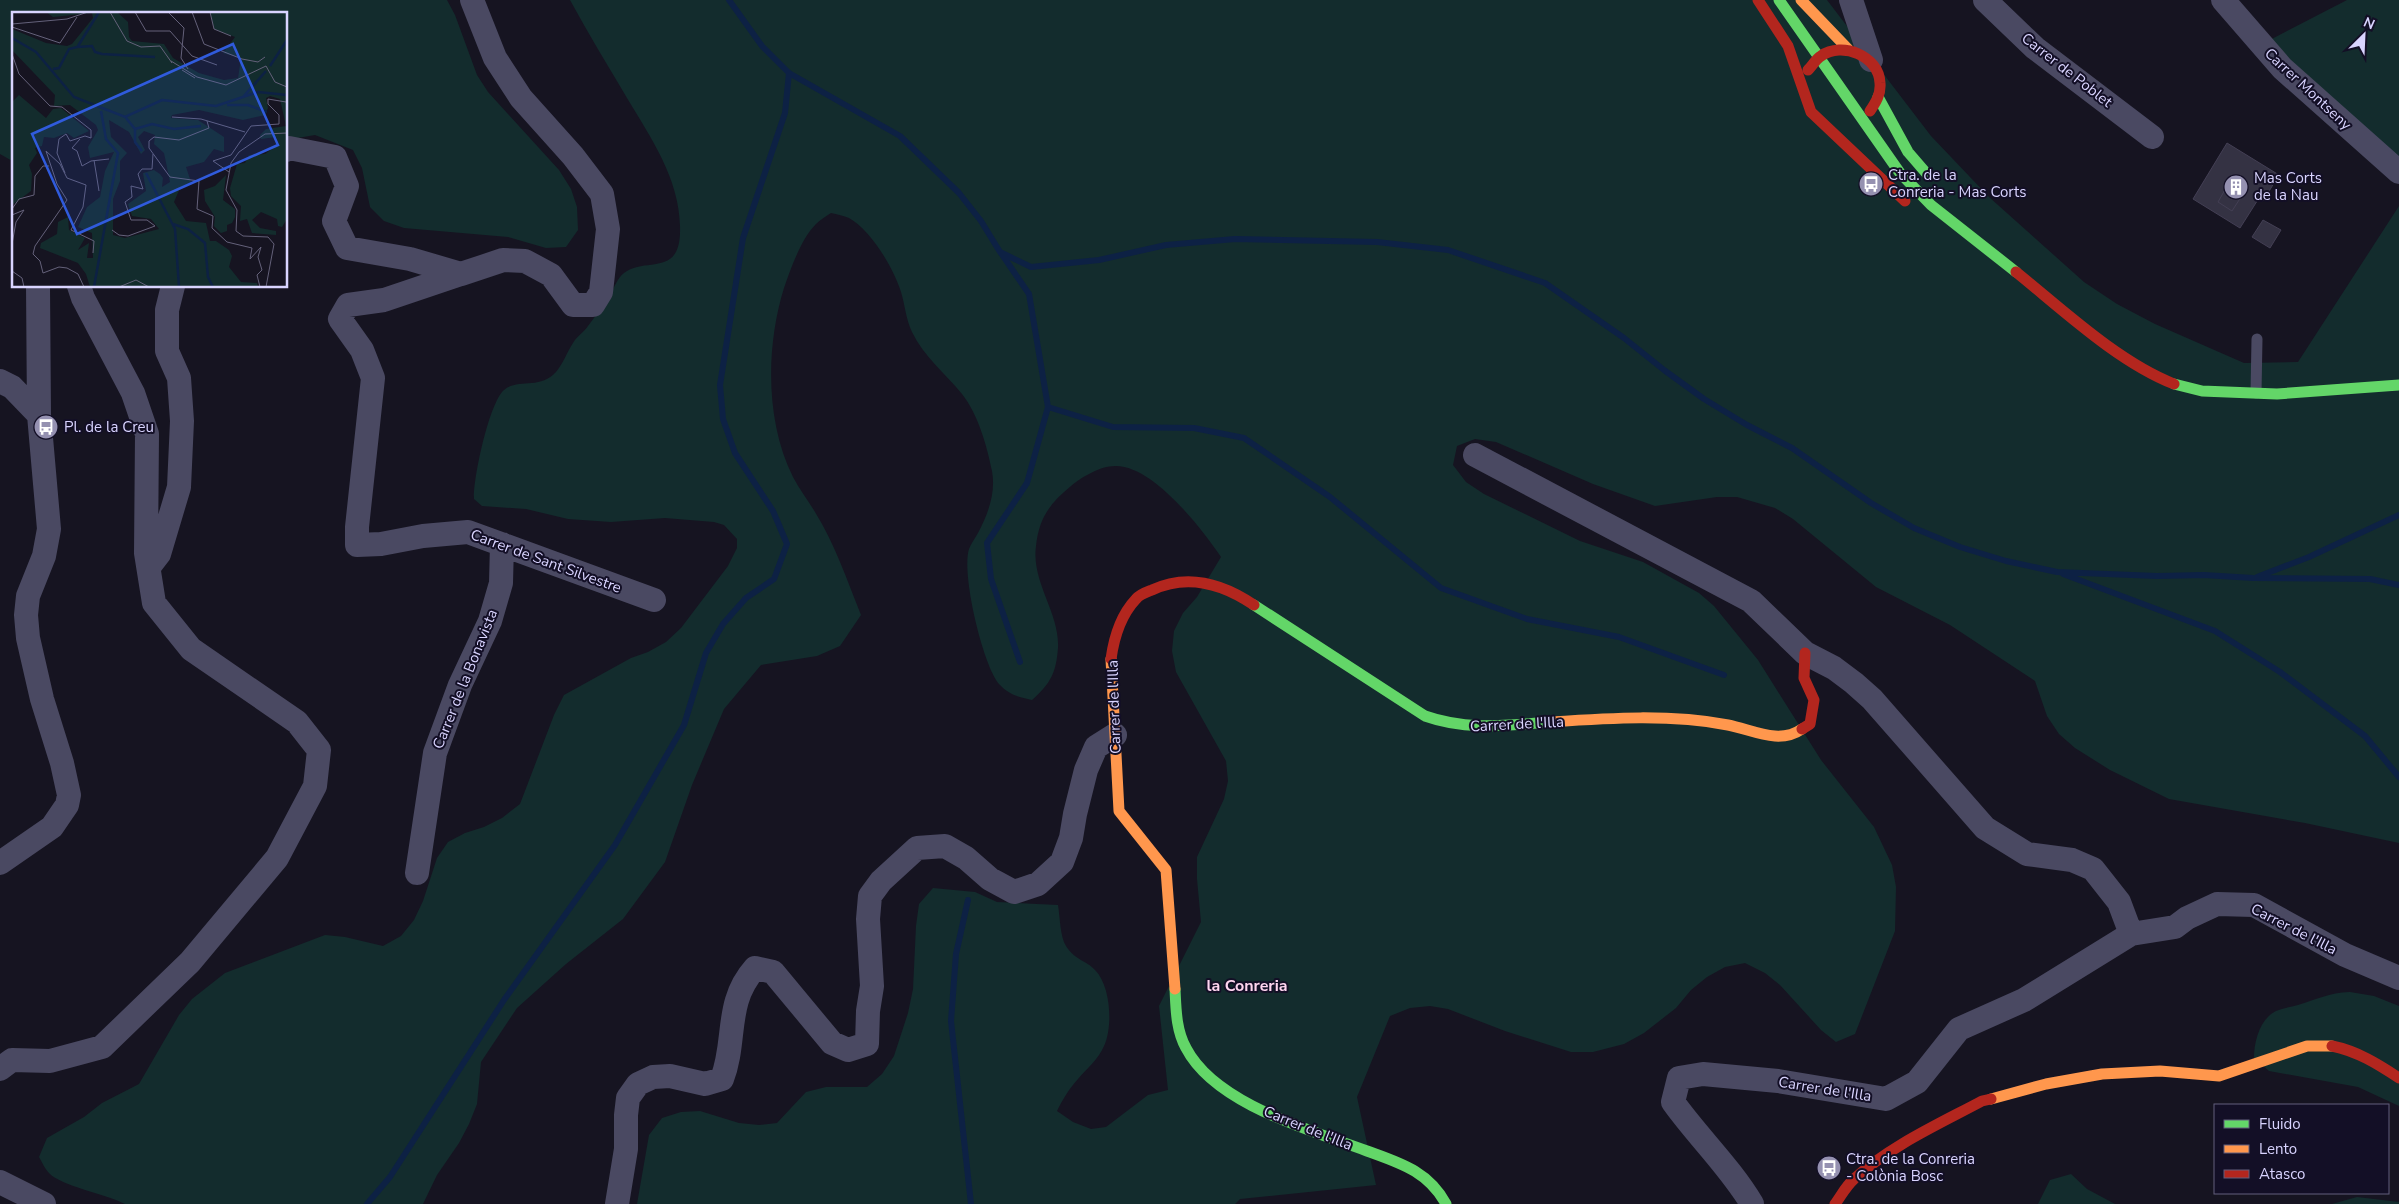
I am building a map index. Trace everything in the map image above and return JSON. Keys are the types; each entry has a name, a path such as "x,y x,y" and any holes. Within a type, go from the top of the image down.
{"street":[{"path":"288,149 335,157 347,186 334,221 347,248 410,259 461,274 503,260 525,261 551,275 573,305 593,305 601,292 608,229 602,194 573,156 521,98 495,58 472,0"},
{"path":"1758,0 1784,38 1802,83 1805,103 1811,112 1912,208"},
{"path":"1779,0 1900,172 1931,205 2149,374 2184,388 2202,391 2277,394 2399,385"},
{"path":"1801,0 1848,48 1871,60"},
{"path":"1836,0 1848,48"},
{"path":"1823,122 1836,126 1847,125 1862,119 1874,107 1878,97 1878,74 1871,60 1851,0"},
{"name":"Carrer de Poblet","path":"1985,0 2035,48 2152,137"},
{"name":"Carrer Montseny","path":"2223,0 2282,68 2399,172"},
{"path":"1802,83 1808,68 1820,57 1829,51 1848,48"},
{"path":"1878,97 1908,152 1932,181"},
{"path":"2017,257 2042,292"},
{"name":"Carrer de Sant Silvestre","path":"461,274 384,300 348,304 340,319 362,350 373,378 356,527 357,545 381,544 423,536 468,532 654,600"},
{"path":"2007,279 2042,292"},
{"path":"0,863 52,827 67,805 69,795 62,763 42,699 28,638 26,615 28,596 44,556 50,529 49,503 41,452 39,416 38,288"},
{"path":"0,1069 12,1060 50,1061 102,1047 190,962 277,858 315,786 319,750 297,722 191,649 154,603 146,553 147,434 133,393 83,298 80,288"},
{"path":"149,567 159,554 179,487 182,421 179,378 167,351 167,310 172,288"},
{"path":"6,384 39,416"},
{"path":"1475,455 1751,601 1805,653 1834,668 1872,699 1984,828 2027,854 2072,860 2093,869 2119,902 2131,934"},
{"name":"Carrer de la Bonavista","path":"416,873 435,753 460,685 490,620 501,583 502,544"},
{"name":"Carrer de l'Illa","path":"1446,1204 1440,1193 1422,1174 1399,1162 1284,1122 1216,1085 1198,1068 1185,1047 1177,1023 1172,927 1168,904 1166,870 1119,811 1110,662 1114,638 1123,616 1137,597 1158,587 1180,582 1203,581 1226,588 1285,624 1417,712 1438,722 1460,727 1647,718 1693,720 1745,728 1767,735 1789,737 1810,724 1814,700 1804,678 1805,653"},
{"path":"617,1204 626,1149 628,1098 638,1084 653,1077 670,1076 705,1084 722,1080 728,1064 730,1031 737,996 744,980 755,968 773,972 832,1043 848,1050 867,1044 868,1010 872,986 868,918 870,896 881,881 918,848 945,846 966,858 990,880 1014,892 1038,884 1062,862 1071,838 1086,770 1096,747 1115,735"},
{"name":"Carrer de l'Illa","path":"1752,1204 1734,1175 1687,1122 1673,1102 1679,1078 1703,1074 1778,1081 1886,1099 1917,1082 1960,1029 2024,1000 2131,934 2175,927 2187,918 2217,904 2254,905 2345,955 2399,978"},
{"path":"1834,1204 1852,1180 1913,1138 1982,1101 2046,1084 2102,1074 2160,1071 2219,1076 2307,1046 2324,1045 2346,1049 2378,1064 2399,1078"},
{"path":"0,1182 44,1204"}],"lane":[{"path":"2256,393 2257,339"}],"green space":[{"path":"0,0 447,0 455,15 477,75 488,92 559,170 571,189 577,207 578,230 566,247 546,248 508,237 404,228 384,221 370,207 362,168 353,150 315,135 288,140 288,12 12,12 12,161 0,154"},
{"path":"570,0 1827,0 1931,136 1989,197 2084,282 2117,304 2155,324 2244,363 2298,362 2399,206 2399,843 2305,823 2169,799 2110,770 2075,748 2059,734 2047,716 2035,681 1950,625 1876,587 1793,519 1775,508 1737,497 1717,497 1655,506 1593,484 1496,442 1475,439 1457,446 1453,465 1466,482 1484,494 1580,541 1643,562 1699,593 1714,606 1758,660 1821,760 1874,827 1892,865 1896,887 1895,931 1855,1034 1836,1042 1821,1030 1780,985 1765,973 1745,963 1725,967 1707,977 1691,990 1676,1008 1644,1033 1624,1044 1593,1052 1571,1052 1505,1031 1448,1009 1430,1006 1410,1008 1390,1016 1357,1097 1376,1185 1240,1199 1235,1204 637,1204 649,1135 662,1118 681,1112 700,1111 739,1123 759,1125 777,1123 806,1092 826,1087 867,1087 882,1074 894,1056 908,1013 913,989 919,904 933,888 975,892 997,902 1058,905 1061,932 1066,946 1073,955 1092,967 1100,977 1109,1007 1109,1028 1102,1051 1072,1087 1057,1111 1073,1122 1091,1129 1106,1127 1148,1095 1168,1090 1159,1006 1201,922 1197,857 1224,799 1228,781 1226,761 1176,672 1172,651 1174,631 1183,613 1197,597 1221,557 1202,531 1175,501 1145,476 1130,468 1109,466 1086,476 1064,492 1051,505 1040,527 1036,546 1036,559 1041,585 1055,622 1057,635 1058,648 1054,671 1048,683 1032,700 1014,695 1003,688 993,674 980,640 968,578 967,561 969,549 985,518 993,487 992,471 981,431 968,402 929,357 912,332 898,283 881,251 857,224 849,218 831,213 811,230 797,254 784,288 774,334 771,383 777,432 784,455 795,481 829,537 861,615 840,646 817,656 761,665 724,709 692,785 665,862 623,919 566,964 517,1008 481,1062 477,1104 469,1124 459,1143 437,1175 423,1204 125,1204 63,1182 49,1173 39,1157 47,1138 84,1117 102,1103 139,1084 179,1015 192,999 225,973 325,935 345,937 383,946 401,936 414,920 423,901 437,858 448,842 502,818 520,804 554,715 564,695 631,658 648,652 666,642 681,628 728,566 737,548 737,539 724,525 714,522 665,518 611,522 568,519 526,509 482,506 474,499 476,475 483,442 493,410 504,390 516,385 543,381 556,372 575,341 596,316 622,275 633,268 669,260 675,253 679,243 680,226 675,191 662,159"},
{"path":"2347,0 2399,0 2399,160 2264,43"},
{"path":"2350,992 2374,996 2399,1006 2399,1106 2358,1087 2269,1071 2254,1058 2259,1031 2270,1015 2276,1011 2323,997"},
{"path":"2071,1174 2087,1189 2115,1204 2038,1204 2050,1180"},
{"path":"2357,1197 2399,1202 2399,1204 2332,1204"}],"building":[{"name":"Mas Corts de la Nau","path":"2227,143 2279,175 2263,201 2259,198 2240,228 2193,199"},
{"path":"2226,188 2241,197 2232,211 2218,202"},
{"path":"2263,220 2281,230 2270,248 2252,237"}],"waterway":[{"path":"729,0 762,46 789,73 900,136 959,193 981,221 1000,252 1031,267 1099,260 1166,245 1235,239 1377,242 1448,250 1545,283 1624,338 1704,399 1747,425 1792,448 1871,503 1914,528 1960,547 2006,561 2057,572 2157,576 2204,575 2253,578 2370,579 2399,585"},
{"path":"367,1204 390,1177 504,1000 615,845 684,725 706,653 723,624 746,598 774,579 787,544 773,511 735,453 723,419 720,385 743,238 785,113 789,73"},
{"path":"1001,253 1029,294 1048,407 1113,427 1194,428 1244,438 1330,497 1441,588 1527,619 1619,637 1724,675"},
{"path":"1020,662 991,579 987,543 1027,483 1048,407"},
{"path":"2257,577 2309,557 2399,515"},
{"path":"2063,574 2215,631 2280,672 2365,736 2399,777"},
{"path":"968,900 956,954 951,1021 971,1204"}],"traffic: fast":[{"path":"1779,0 1900,173 1931,205 2016,272"},
{"path":"1878,97 1908,152 1927,174"},
{"path":"2174,384 2202,391 2277,394 2399,385"},
{"path":"1254,605 1425,716 1456,724 1488,726 1551,722"},
{"path":"1175,989 1177,1019 1180,1034 1186,1048 1200,1068 1218,1085 1266,1113 1402,1164 1431,1183 1446,1204"}],"traffic: slow":[{"path":"1801,0 1848,49"},
{"path":"1111,659 1119,811 1166,870 1175,989"},
{"path":"1551,722 1618,718 1685,719 1728,725 1775,736 1793,734 1802,729"},
{"path":"1991,1099 2046,1084 2102,1074 2160,1071 2219,1076 2307,1046 2332,1046"}],"traffic: jam":[{"path":"1758,0 1788,46 1811,112 1905,201"},
{"path":"1808,70 1819,57 1839,50 1849,51 1866,59 1878,73 1880,83 1879,94 1870,111"},
{"path":"2016,272 2112,349 2132,363 2174,384"},
{"path":"1111,659 1119,627 1130,606 1142,594 1165,585 1179,582 1205,583 1230,591 1254,605"},
{"path":"1802,729 1810,724 1814,700 1804,678 1805,653"},
{"path":"2332,1046 2359,1055 2399,1078"},
{"path":"1835,1204 1851,1182 1883,1156 1932,1127 1982,1101 1991,1099"}],"place":[{"name":"Ctra. de la Conreria - Mas Corts","path":"1871,184"},
{"name":"Mas Corts de la Nau","path":"2236,187"},
{"name":"Pl. de la Creu","path":"46,427"},
{"name":"Ctra. de la Conreria - Colònia Bosc","path":"1829,1168"}],"district":[{"name":"la Conreria","path":"1247,986"}]}
